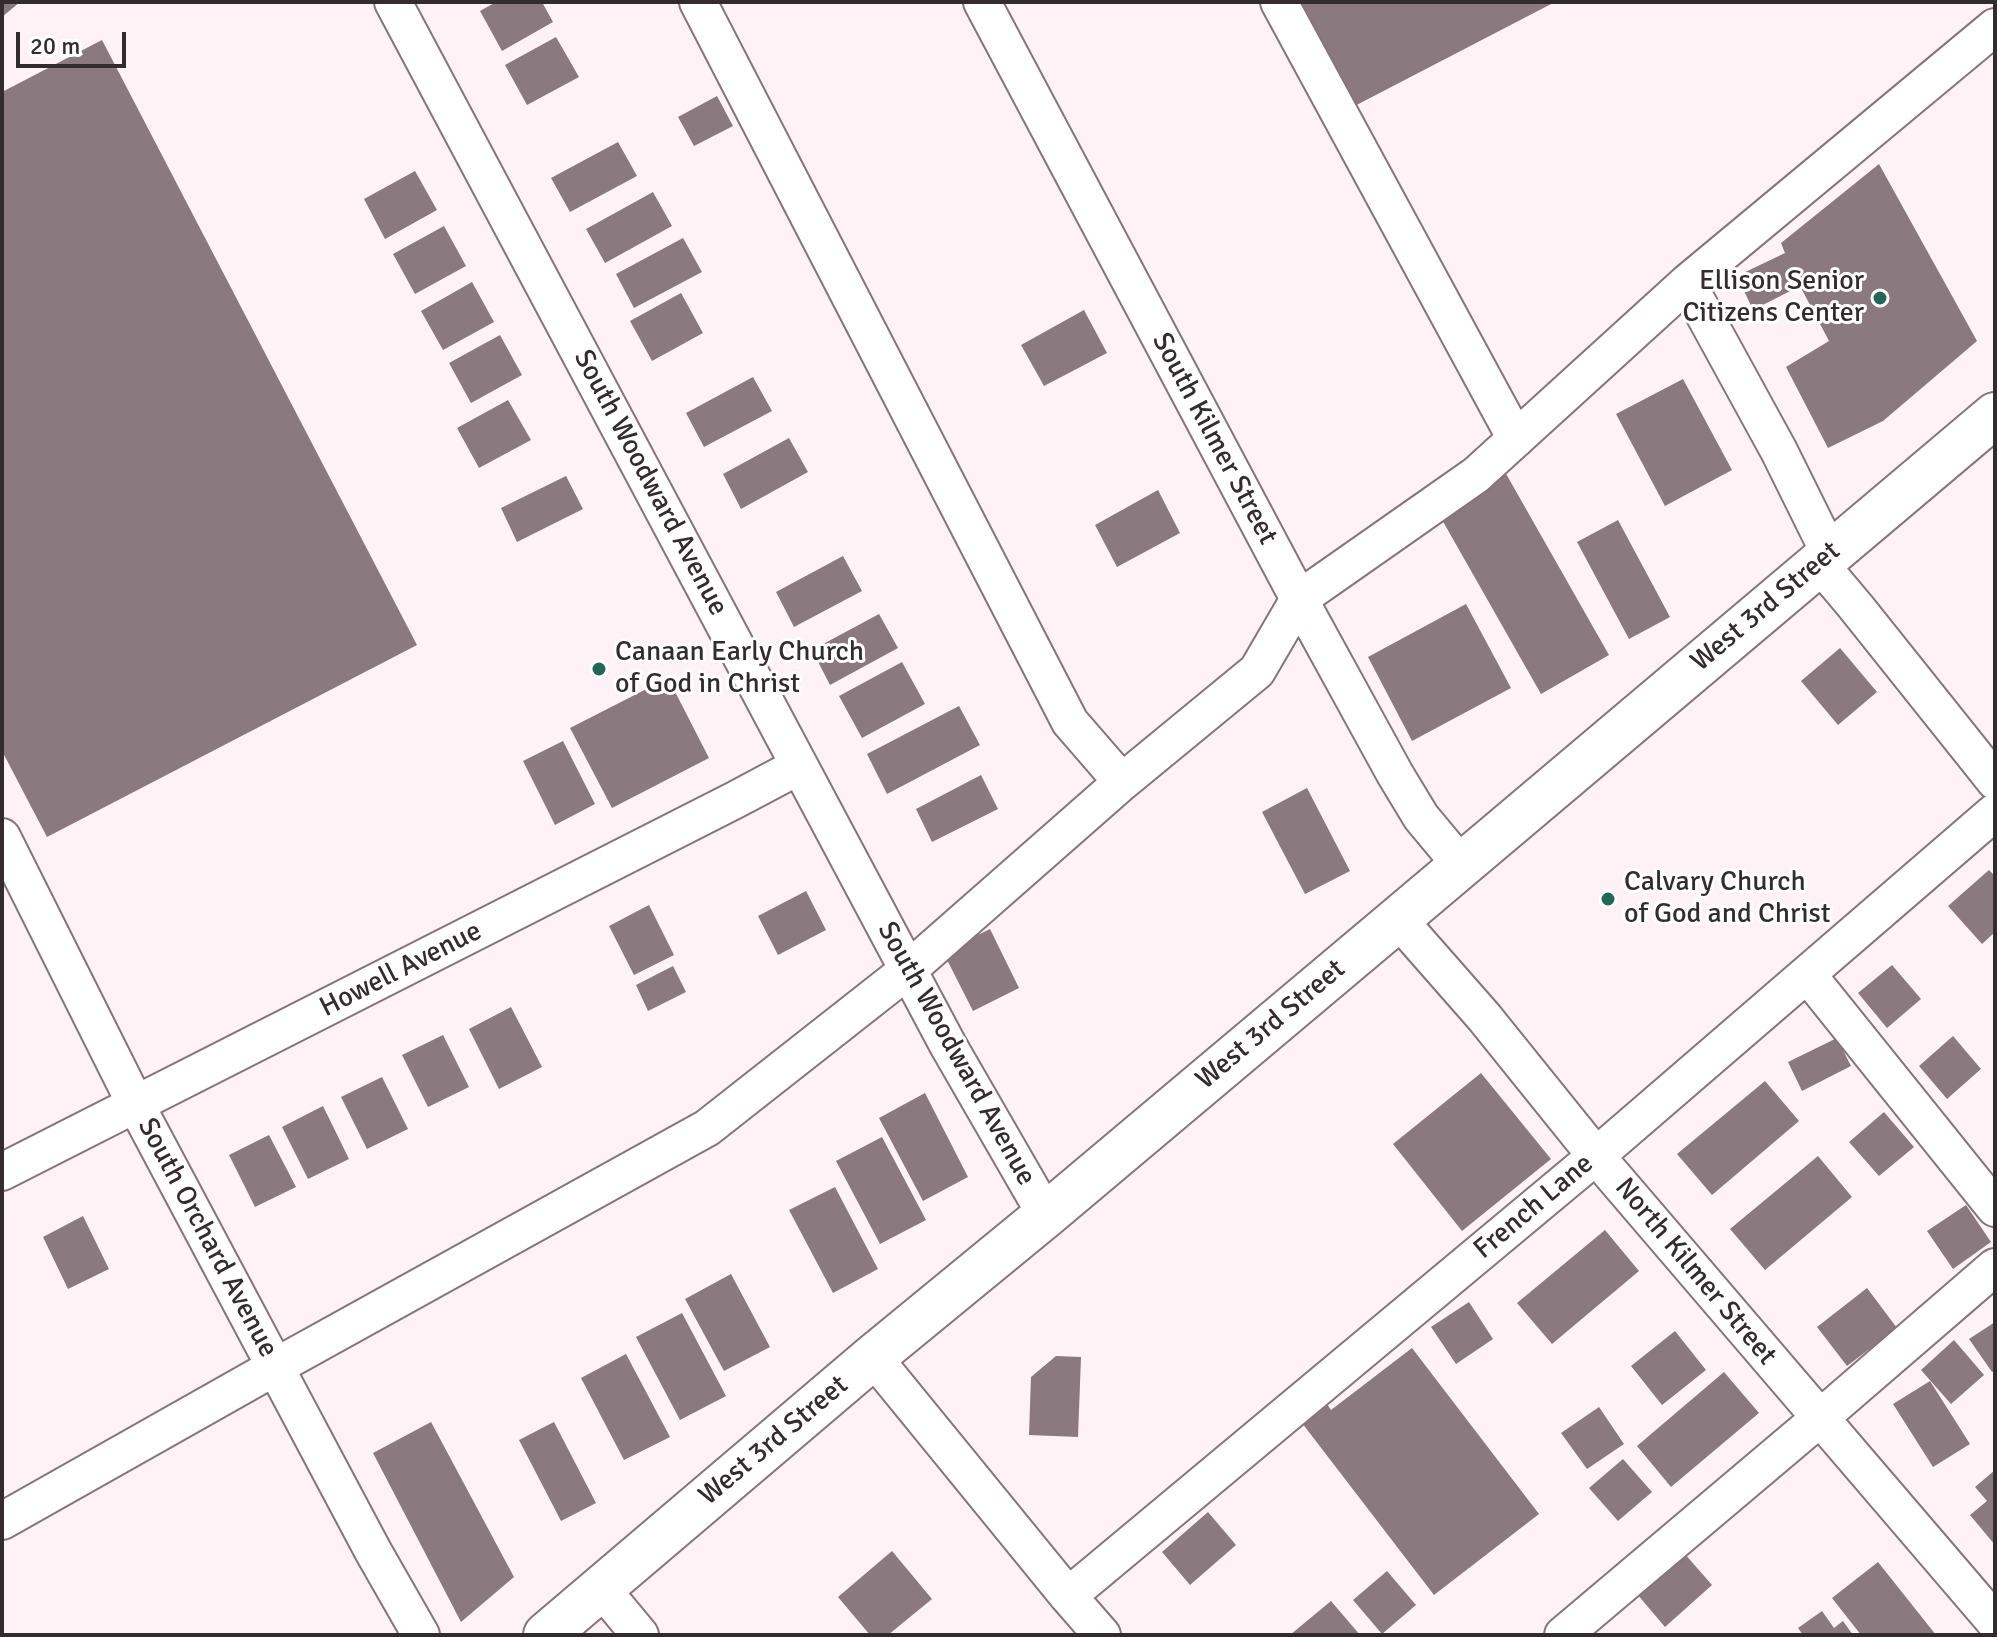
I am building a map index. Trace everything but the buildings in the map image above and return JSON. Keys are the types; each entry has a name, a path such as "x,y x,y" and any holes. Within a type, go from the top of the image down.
{"main road":[{"name":"West 3rd Street","path":"546,1635 1995,415"}],"street":[{"name":"South Woodward Avenue","path":"393,2 948,1045 1046,1215"},
{"path":"698,2 1070,722 1122,782"},
{"name":"South Kilmer Street","path":"982,2 1395,774 1421,817 1461,865"},
{"path":"1279,2 1516,439"},
{"path":"2,1521 707,1128 908,970 1122,782 1257,671 1299,599 1476,475 1687,283 1995,27"},
{"path":"1687,283 1779,451 1824,558 1856,607 1995,781"},
{"name":"Howell Avenue","path":"2,1172 799,766"},
{"name":"French Lane","path":"1068,1596 1596,1156 1995,812"},
{"name":"South Orchard Avenue","path":"2,837 136,1105 373,1551 421,1635"},
{"name":"North Kilmer Street","path":"1398,919 1484,1017 1596,1156 1995,1622"},
{"path":"1807,974 1995,1208"},
{"path":"1563,1635 1995,1267"},
{"path":"873,1357 1102,1635"},
{"path":"601,1588 640,1635"}],"place":[{"name":"Ellison Senior Citizens Center","path":"1880,298"},
{"name":"Canaan Early Church of God in Christ","path":"599,669"},
{"name":"Calvary Church of God and Christ","path":"1608,899"}]}
